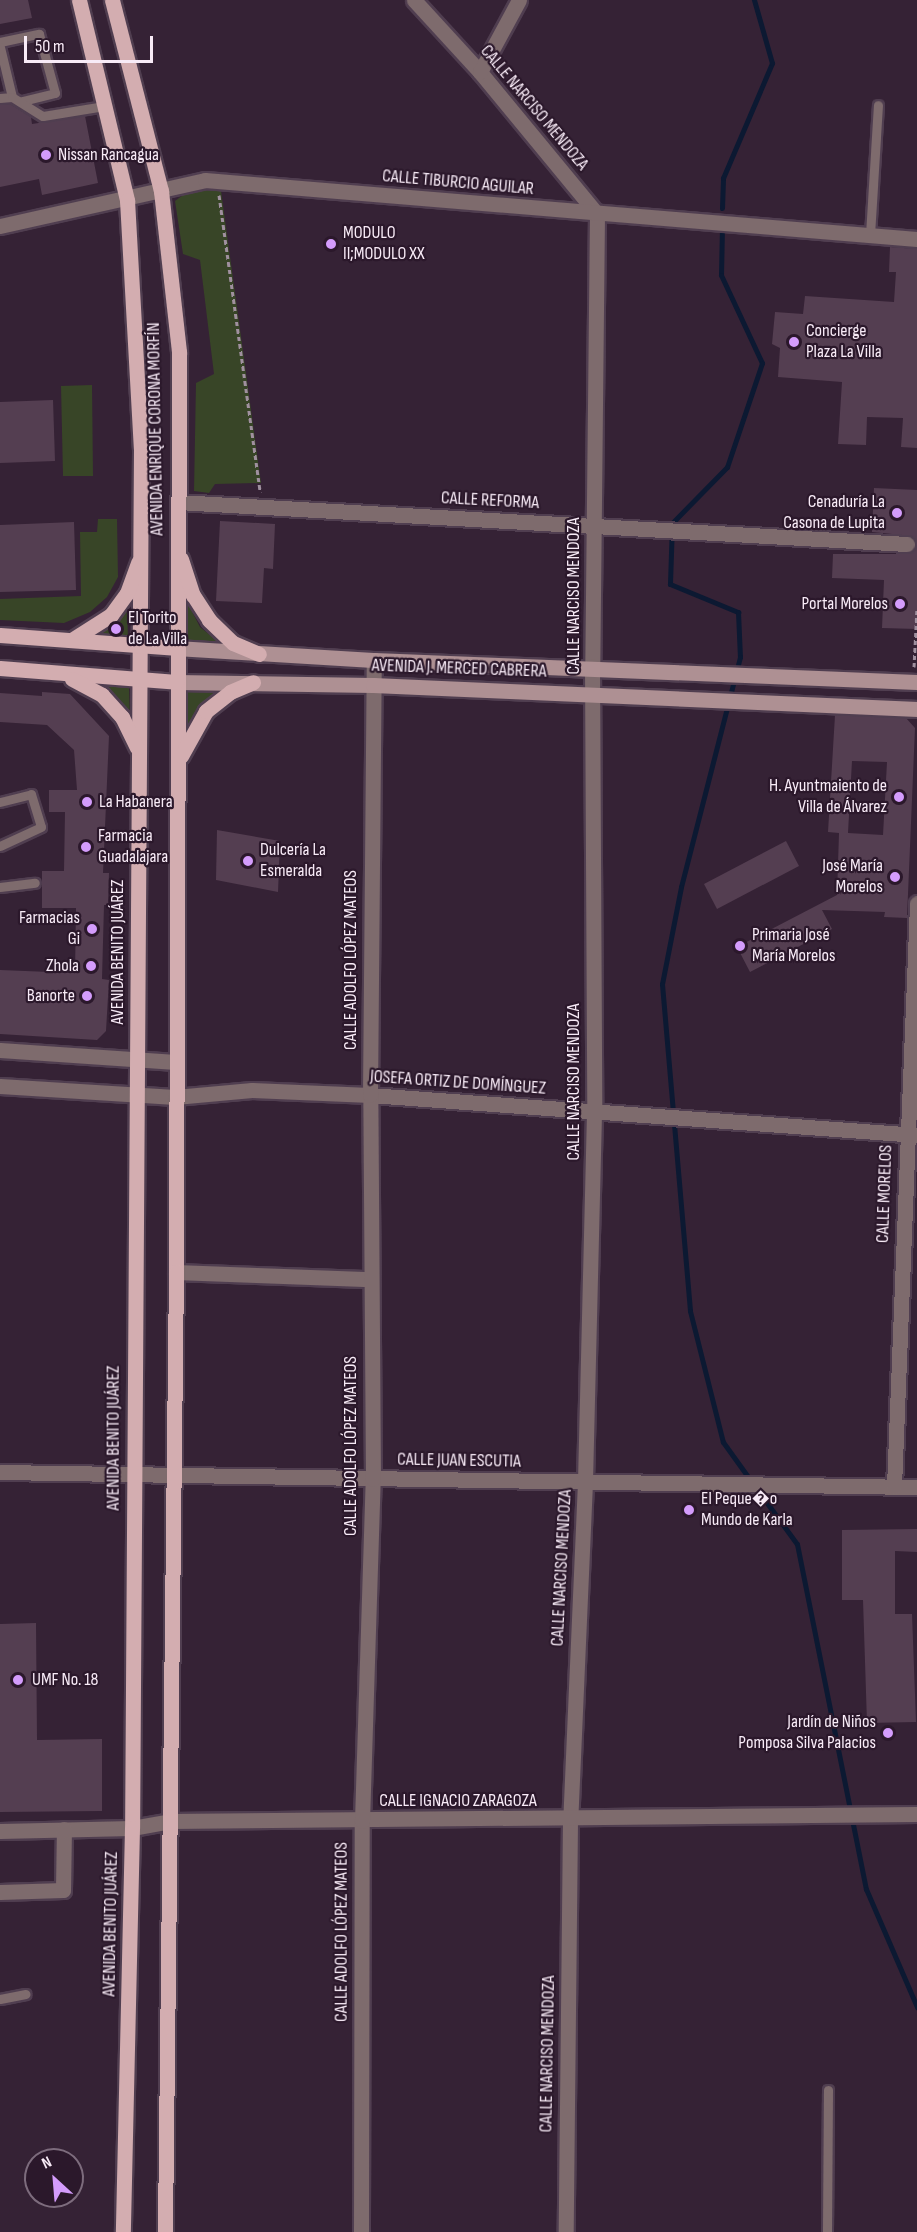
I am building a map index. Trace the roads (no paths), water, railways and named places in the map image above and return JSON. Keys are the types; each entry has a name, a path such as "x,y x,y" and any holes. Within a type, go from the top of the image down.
{"main road":[{"name":"AVENIDA ENRIQUE CORONA MORFÍN","path":"79,0 127,200 143,548 141,645"},
{"name":"AVENIDA ENRIQUE CORONA MORFÍN","path":"112,0 160,191 178,352 175,648"},
{"path":"177,546 193,595 209,620 233,643 259,654"},
{"path":"69,641 111,615 127,593 143,548"},
{"path":"0,635 175,648 178,761 176,1272 165,2232"},
{"name":"AVENIDA BENITO JUÁREZ","path":"123,2232 132,1828 135,1095 141,645"},
{"name":"AVENIDA J. MERCED CABRERA","path":"175,648 374,660 592,666 734,673 915,674"},
{"name":"AVENIDA J. MERCED CABRERA","path":"0,668 176,682 373,685 732,698 917,709"},
{"path":"732,698 734,673"},
{"path":"61,674 102,695 122,717 138,751"},
{"path":"178,761 206,711 230,692 253,682"}],"street":[{"name":"CALLE NARCISO MENDOZA","path":"414,0 480,72 597,214 592,666 594,1113 585,1482 570,1820 566,2232"},
{"path":"480,72 519,0"},
{"name":"CALLE TIBURCIO AGUILAR","path":"0,226 127,200 205,180 917,239"},
{"name":"CALLE REFORMA","path":"178,502 907,544"},
{"name":"CALLE ADOLFO LÓPEZ MATEOS","path":"361,2232 362,1821 373,1479 370,1095 374,660"},
{"name":"CALLE MORELOS","path":"894,1486 912,1134 917,903"},
{"path":"0,1050 176,1062"},
{"name":"JOSEFA ORTIZ DE DOMÍNGUEZ","path":"0,1086 175,1097 252,1090 370,1095 594,1113 912,1134"},
{"path":"176,1272 370,1279"},
{"name":"CALLE JUAN ESCUTIA","path":"0,1472 917,1487"},
{"name":"CALLE IGNACIO ZARAGOZA","path":"0,1831 132,1828 170,1821 570,1820 917,1814"},
{"path":"0,1892 63,1890 64,1830"}],"lane":[{"path":"0,42 39,34 55,93 16,99 0,98"},
{"path":"0,47 16,99 43,116 104,106"},
{"path":"870,235 878,105"},
{"path":"0,802 31,794 41,826 0,846"},
{"path":"0,887 35,883"},
{"path":"0,1999 26,1994"},
{"path":"827,2232 828,2090"}],"waterway":[{"path":"722,208 723,178 772,63 754,0"},
{"path":"722,227 721,275 762,363 727,467 672,523 670,584 738,612 740,657 681,887 662,984 690,1311 723,1442 751,1481"},
{"path":"756,1488 797,1544 866,1889 917,2007"}],"place":[{"name":"Nissan Rancagua","path":"46,155"},
{"name":"MODULO II;MODULO XX","path":"331,244"},
{"name":"Concierge Plaza La Villa","path":"794,342"},
{"name":"Cenaduría La Casona de Lupita","path":"897,513"},
{"name":"Portal Morelos","path":"900,604"},
{"name":"El Torito de La Villa","path":"116,629"},
{"name":"H. Ayuntmaiento de Villa de Álvarez","path":"899,797"},
{"name":"La Habanera","path":"87,802"},
{"name":"Farmacia Guadalajara","path":"86,847"},
{"name":"Dulcería La Esmeralda","path":"248,861"},
{"name":"José María Morelos","path":"895,877"},
{"name":"Farmacias Gi","path":"92,929"},
{"name":"Primaria José María Morelos","path":"740,946"},
{"name":"Zhola","path":"91,966"},
{"name":"Banorte","path":"87,996"},
{"name":"El Peque�o Mundo de Karla","path":"689,1510"},
{"name":"UMF No. 18","path":"18,1680"},
{"name":"Jardín de Niños Pomposa Silva Palacios","path":"888,1733"}]}
